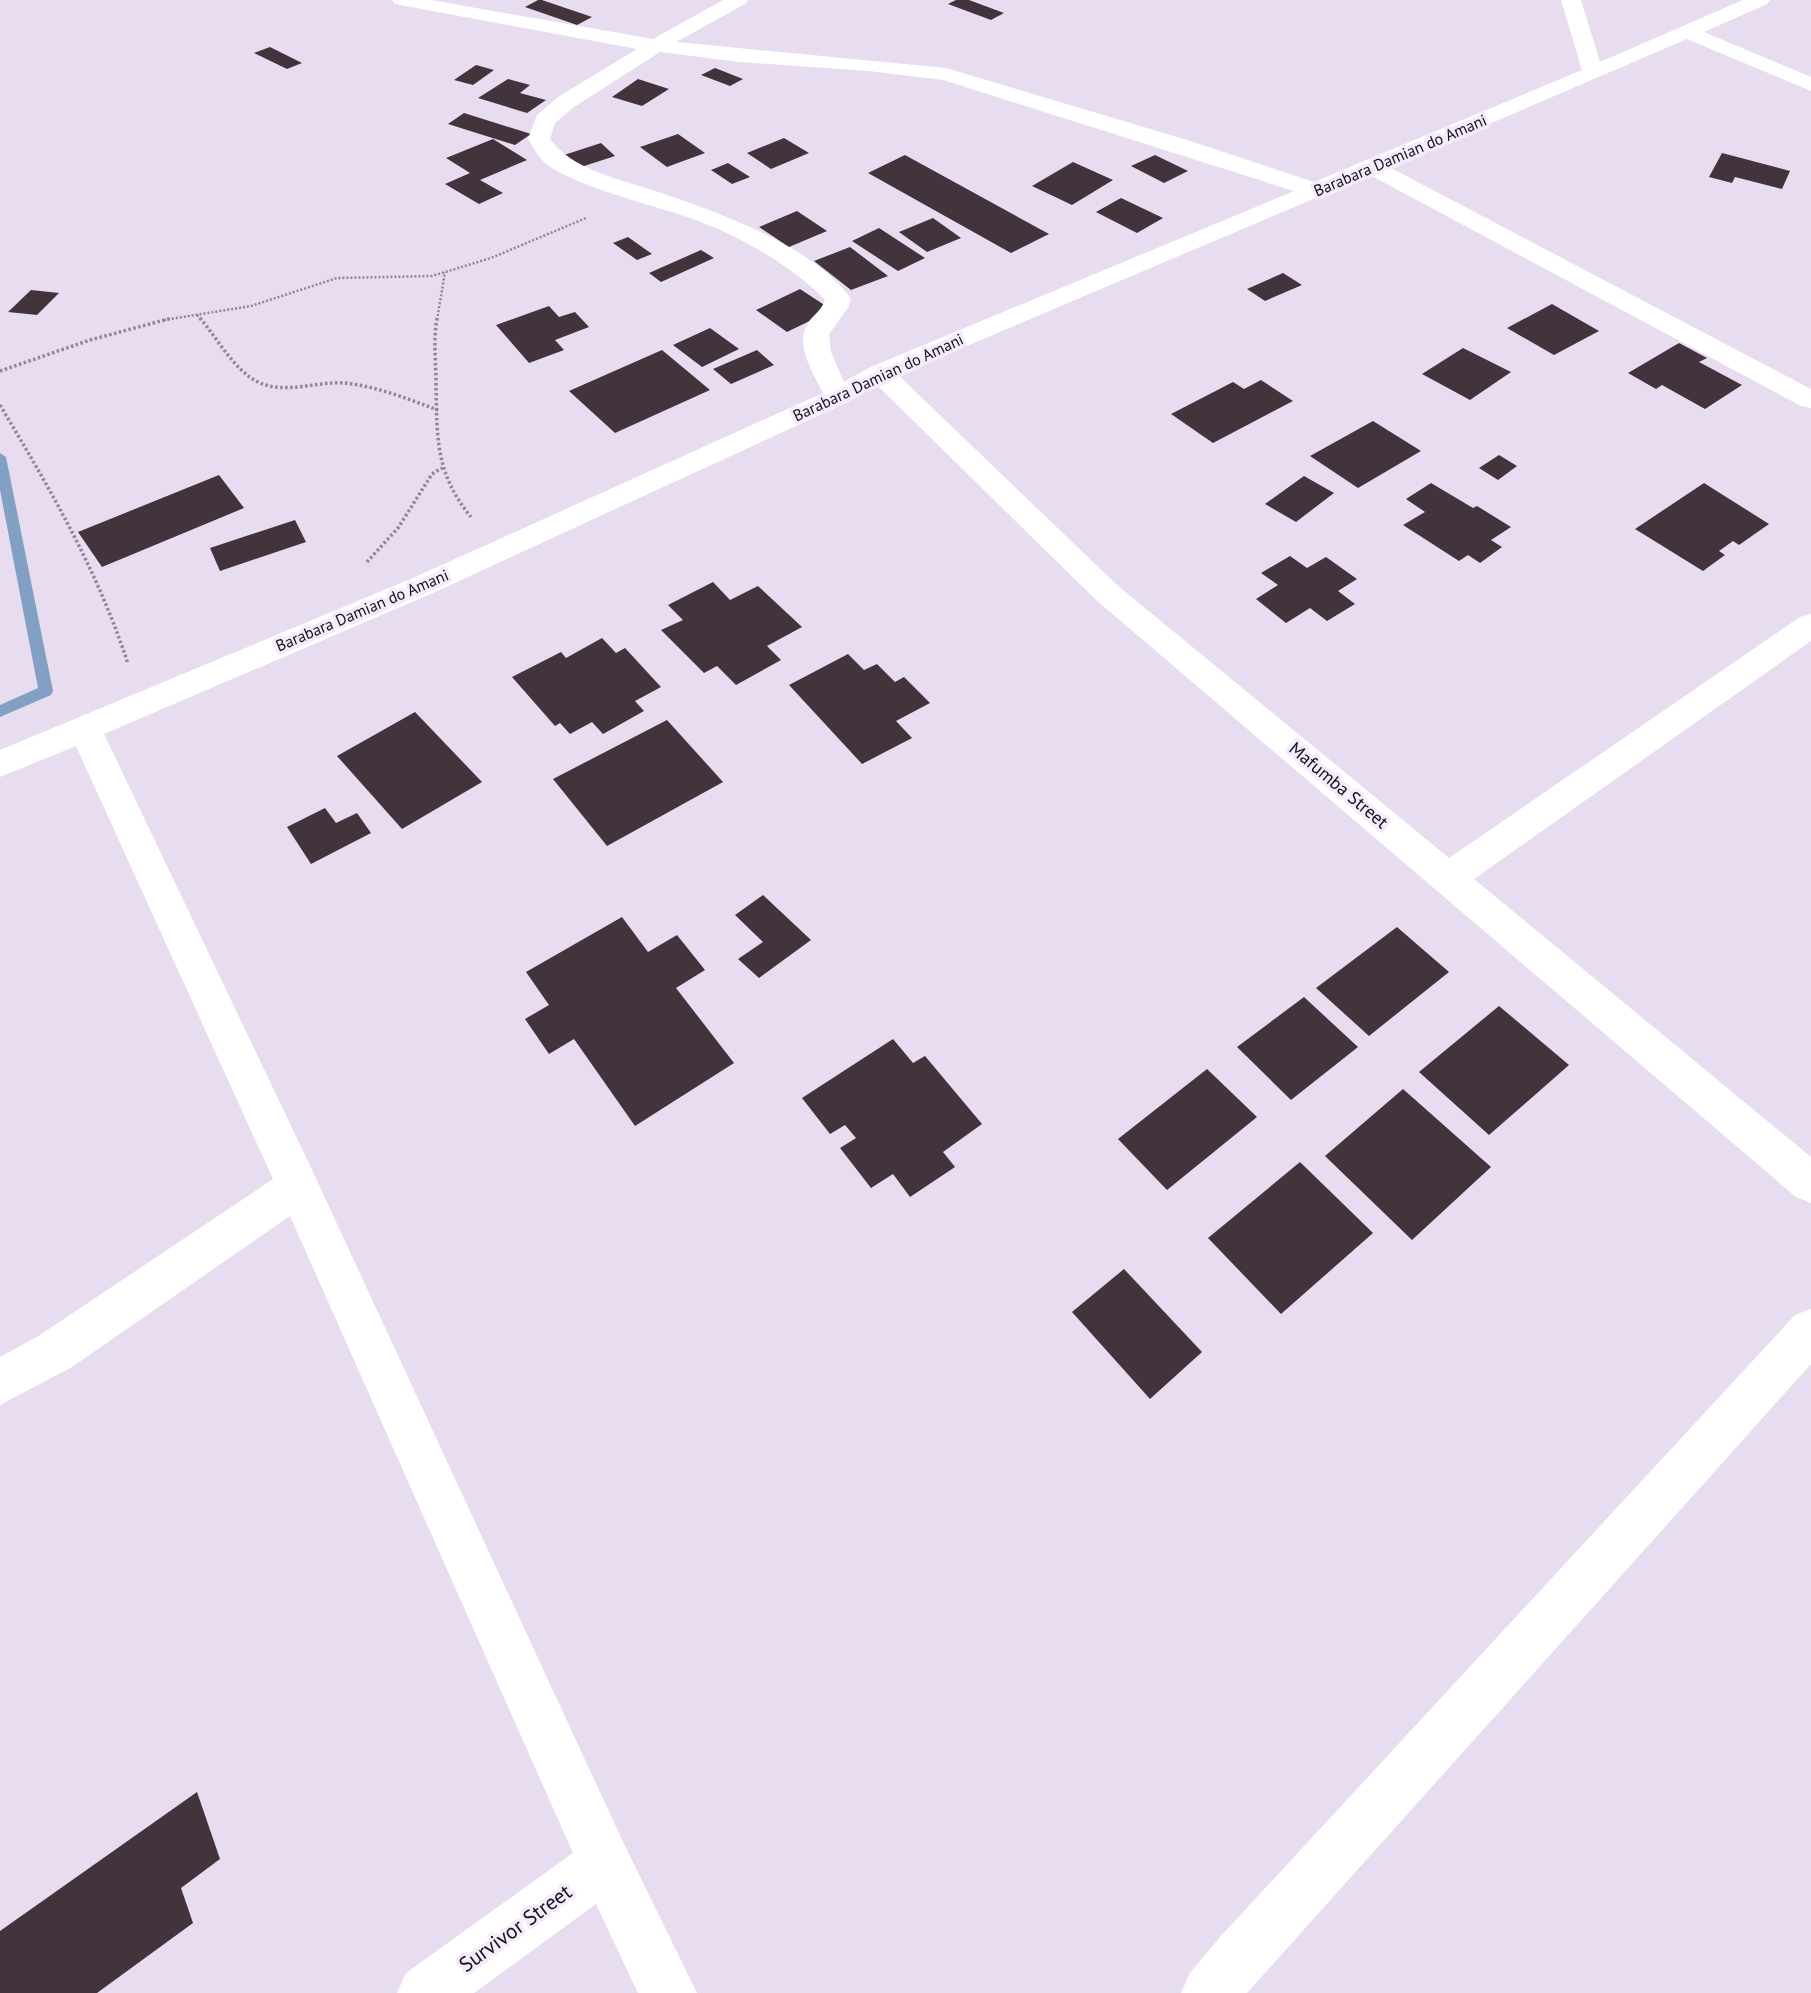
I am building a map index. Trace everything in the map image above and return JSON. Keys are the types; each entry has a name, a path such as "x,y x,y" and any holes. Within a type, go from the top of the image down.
{"street":[{"path":"402,0 540,29 659,47 742,56 913,68 946,74 1176,144 1315,190"},
{"path":"738,0 690,25 659,47 566,102 545,120 539,139 552,157 587,176 705,215 747,235 814,274 838,299 836,310 818,327 816,342 825,370 838,396"},
{"path":"1571,0 1593,74"},
{"name":"Barabara Damian do Amani","path":"0,764 498,551 838,396 880,373 1593,74 1760,0"},
{"path":"1688,32 1811,85"},
{"path":"1372,167 1811,400"},
{"name":"Mafumba Street","path":"880,373 1106,592 1811,1182"},
{"path":"1449,877 1811,625"},
{"path":"84,728 298,1186 605,1863 668,1993"},
{"path":"0,1382 56,1351 298,1186"},
{"path":"1210,1993 1811,1331"},
{"name":"Survivor Street","path":"426,1993 605,1863"}],"path":[{"path":"0,371 91,340 153,323 251,306 316,282 340,277 389,280 430,277 510,250 642,195"},
{"path":"445,272 435,330 437,447 442,468 457,500 498,551"},
{"path":"197,314 254,380 276,388 320,383 361,387 396,395 438,410"},
{"path":"0,405 66,516 111,614 141,704"},
{"path":"361,568 398,528 432,474 442,468"}],"building":[{"path":"538,0 592,17 577,25 525,7"},
{"path":"956,0 969,0 1004,13 991,20 948,4"},
{"path":"270,47 302,63 287,69 254,53"},
{"path":"476,65 494,70 473,85 454,80"},
{"path":"715,68 743,79 730,86 701,75"},
{"path":"508,79 530,85 520,93 546,100 527,113 478,98"},
{"path":"638,79 669,89 642,106 612,97"},
{"path":"464,113 531,134 515,145 448,124"},
{"path":"678,134 705,153 667,167 640,147"},
{"path":"784,138 809,153 771,169 747,153"},
{"path":"493,139 527,160 480,180 503,193 479,204 445,184 470,173 446,158"},
{"path":"601,143 615,156 578,168 564,155"},
{"path":"1722,153 1790,171 1782,189 1735,177 1732,183 1709,177"},
{"path":"905,155 1049,234 1011,253 868,173"},
{"path":"1155,155 1188,171 1164,183 1131,166"},
{"path":"1073,162 1113,180 1072,205 1032,186"},
{"path":"728,163 750,177 732,184 711,170"},
{"path":"1121,198 1163,218 1137,233 1096,212"},
{"path":"797,211 827,231 789,247 759,227"},
{"path":"933,218 961,238 927,252 899,232"},
{"path":"879,228 925,258 898,271 852,241"},
{"path":"628,237 652,254 637,260 613,243"},
{"path":"850,247 888,276 851,290 814,261"},
{"path":"701,250 714,258 661,282 649,273"},
{"path":"1283,273 1302,285 1265,301 1247,289"},
{"path":"800,289 832,310 787,332 756,310"},
{"path":"31,290 59,293 37,315 8,312"},
{"path":"1552,304 1599,331 1554,355 1507,328"},
{"path":"549,306 559,317 575,312 589,327 555,340 564,350 529,363 496,325"},
{"path":"710,328 739,349 702,367 673,345"},
{"path":"1679,343 1707,358 1699,362 1742,385 1705,409 1662,385 1656,389 1628,373"},
{"path":"1463,348 1511,372 1470,400 1422,374"},
{"path":"662,350 710,390 615,433 569,391"},
{"path":"757,350 774,365 731,384 713,369"},
{"path":"1261,380 1293,401 1213,443 1171,414 1233,382 1244,389"},
{"path":"1373,421 1421,451 1358,488 1310,456"},
{"path":"1499,455 1517,466 1498,480 1479,468"},
{"path":"219,475 244,508 102,567 78,532"},
{"path":"1304,476 1334,493 1296,522 1265,504"},
{"path":"1431,483 1511,527 1491,540 1502,547 1480,563 1468,555 1459,561 1403,525 1425,512 1406,499"},
{"path":"1704,483 1769,524 1739,545 1733,541 1719,551 1725,555 1703,571 1635,529"},
{"path":"295,520 306,542 220,571 210,548"},
{"path":"1290,556 1307,568 1326,557 1357,579 1338,591 1355,604 1327,621 1310,608 1286,623 1256,599 1278,585 1261,573"},
{"path":"713,582 730,600 758,586 802,627 767,646 781,660 736,685 717,666 704,673 661,630 683,620 668,605"},
{"path":"602,638 616,653 625,648 661,687 635,701 644,711 603,734 592,722 570,734 560,723 555,726 512,677 561,652 566,658"},
{"path":"848,654 864,670 877,664 895,682 904,677 930,703 896,721 912,738 862,764 789,685"},
{"path":"415,712 482,782 402,829 337,756"},
{"path":"667,720 723,782 607,846 553,779"},
{"path":"325,808 336,823 357,813 371,833 311,864 287,827"},
{"path":"763,895 811,940 759,978 738,959 763,942 735,915"},
{"path":"622,917 648,952 677,935 705,970 676,988 734,1063 635,1126 574,1039 549,1054 525,1019 549,1005 526,972"},
{"path":"1397,927 1449,972 1369,1036 1316,988"},
{"path":"1304,997 1358,1047 1291,1100 1237,1047"},
{"path":"1499,1006 1569,1065 1489,1135 1419,1072"},
{"path":"893,1039 913,1063 925,1056 982,1124 943,1152 955,1167 910,1197 893,1174 871,1188 840,1148 856,1138 845,1125 830,1134 802,1098"},
{"path":"1207,1069 1257,1117 1167,1190 1118,1139"},
{"path":"1403,1089 1491,1167 1412,1240 1325,1156"},
{"path":"1300,1162 1373,1233 1281,1314 1208,1238"},
{"path":"1124,1269 1202,1352 1150,1399 1072,1312"},
{"path":"197,1792 220,1859 181,1888 193,1923 97,1993 0,1993 0,1931"}],"waterway":[{"path":"0,457 46,691 0,711"}]}
